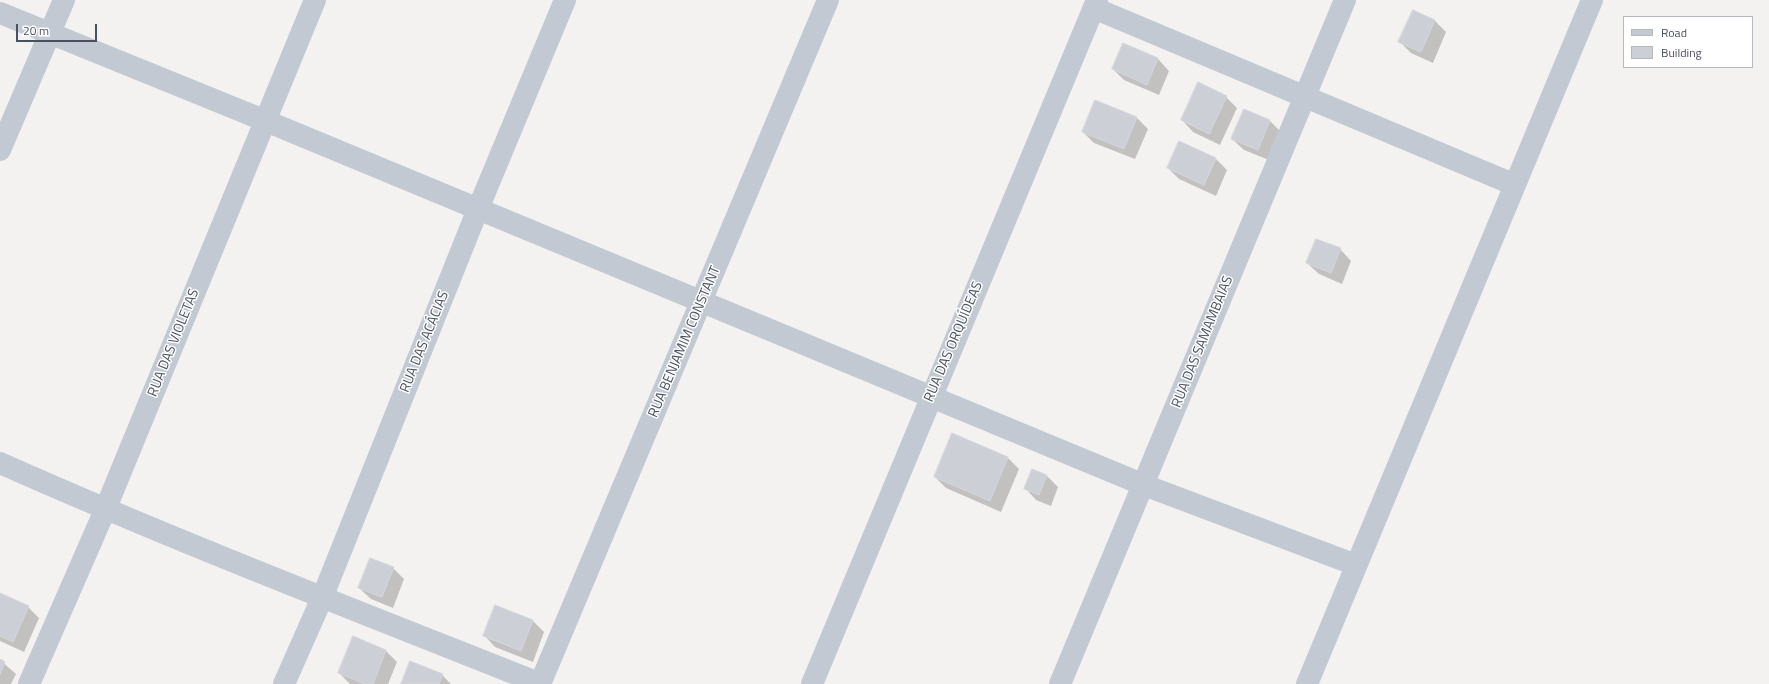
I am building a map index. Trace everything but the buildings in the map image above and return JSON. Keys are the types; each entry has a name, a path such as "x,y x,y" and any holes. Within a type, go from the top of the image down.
{"street":[{"path":"0,150 64,0"},
{"name":"RUA DAS VIOLETAS","path":"29,684 105,510 315,0"},
{"name":"RUA DAS ACÁCIAS","path":"284,684 322,598 478,209 565,0"},
{"name":"RUA BENJAMIM CONSTANT","path":"541,684 828,0"},
{"name":"RUA DAS SAMAMBAIAS","path":"1060,684 1144,486 1345,0"},
{"path":"1307,684 1592,0"},
{"path":"1096,4 1304,98 1515,185"},
{"name":"RUA DAS ORQUÍDEAS","path":"812,684 1096,4"},
{"path":"0,13 266,121 1144,486 1356,566"},
{"path":"0,463 105,510 322,598 541,684"}]}
